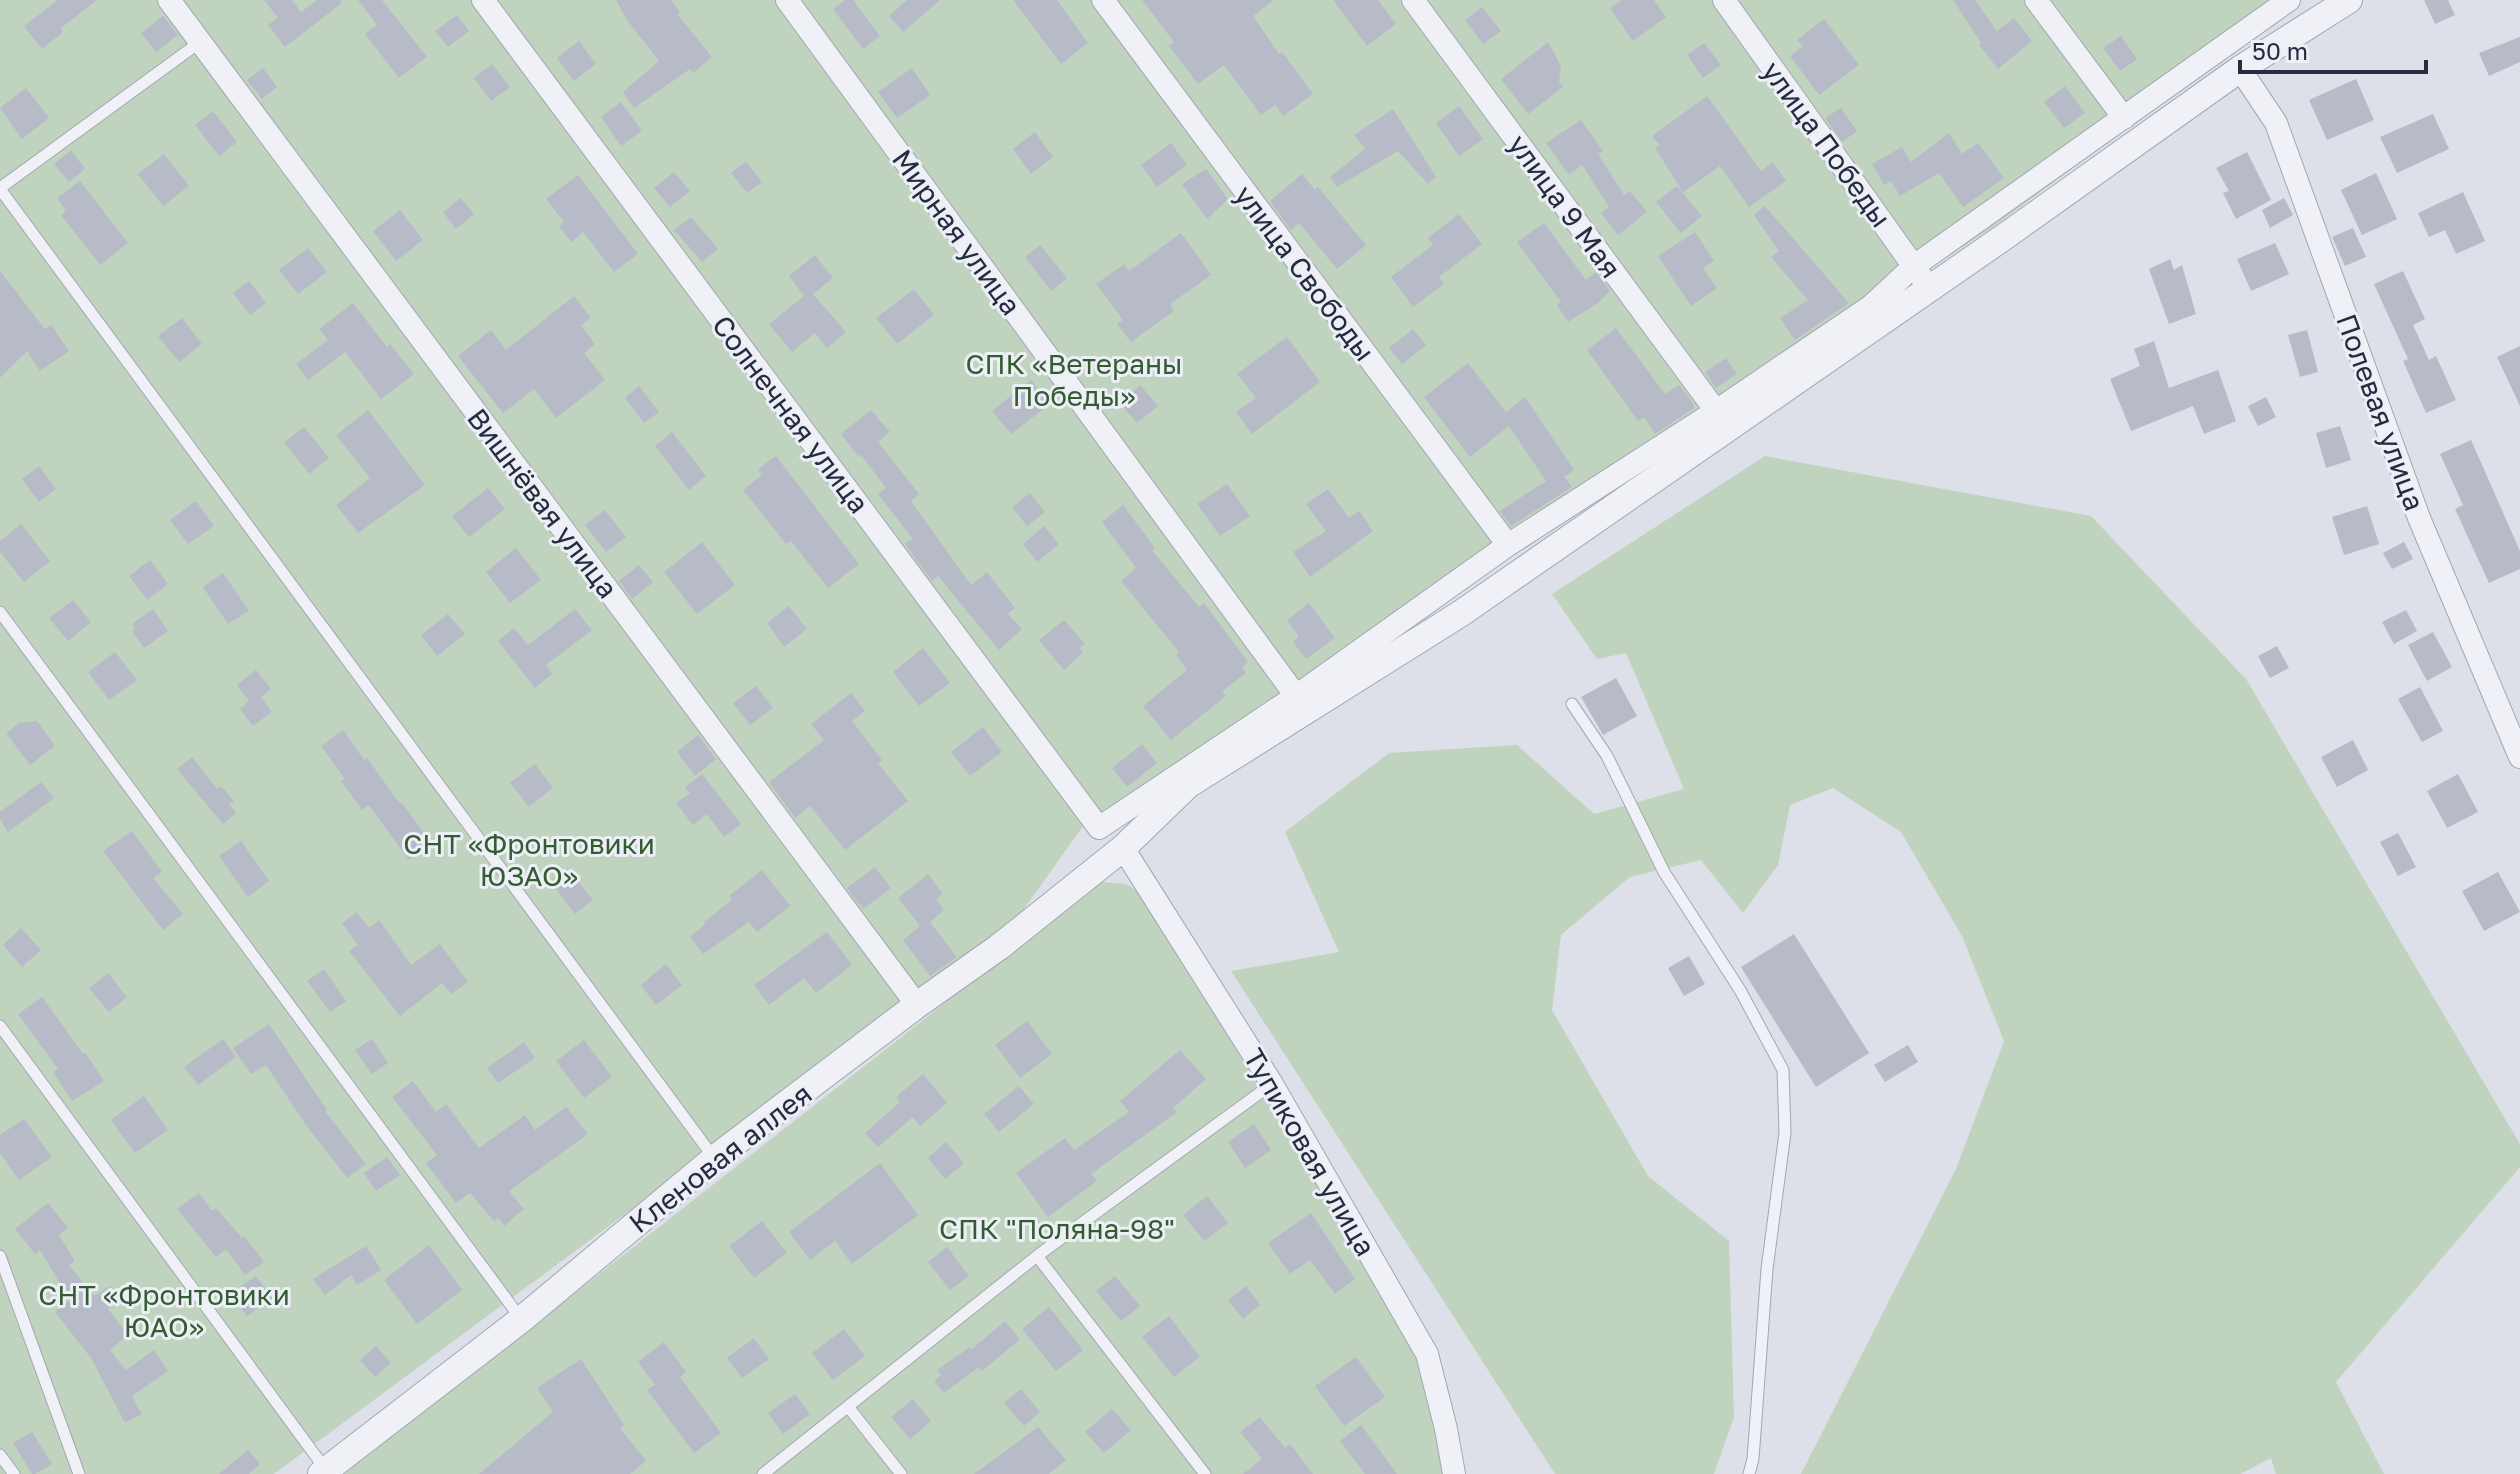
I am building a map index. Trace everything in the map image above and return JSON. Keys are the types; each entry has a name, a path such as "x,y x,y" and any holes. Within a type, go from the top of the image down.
{"street":[{"name":"Вишнёвая улица","path":"169,0 917,1005"},
{"name":"Солнечная улица","path":"483,0 1099,828 1296,696"},
{"name":"Мирная улица","path":"787,0 1296,696"},
{"name":"улица Свободы","path":"1103,0 1508,545"},
{"name":"улица 9 Мая","path":"1413,0 1716,411"},
{"name":"улица Победы","path":"1724,0 1929,289"},
{"path":"2036,0 2124,118"},
{"path":"1296,696 1508,545 1716,411 1871,306 1914,266 2289,0"},
{"name":"Кленовая аллея","path":"324,1472 522,1319 715,1158 999,947 1123,848 1188,785 1460,614 2240,69 2349,0"},
{"name":"Полевая улица","path":"2240,69 2276,123 2419,518 2520,757"},
{"name":"Тупиковая улица","path":"1123,848 1272,1084 1427,1354 1454,1474"}],"lane":[{"path":"200,42 0,189 715,1158"},
{"path":"2124,118 2140,141"},
{"path":"0,612 522,1319"},
{"path":"1572,704 1607,756 1664,872 1740,990 1783,1070 1785,1133 1767,1269 1753,1459 1749,1474"},
{"path":"0,1026 324,1472"},
{"path":"763,1474 1037,1256 1272,1084"},
{"path":"0,1256 79,1474"},
{"path":"1037,1256 1205,1474"},
{"path":"849,1408 901,1474"},
{"path":"0,1455 14,1474"}],"green space":[{"path":"0,0 2302,0 1990,229 1083,826 1009,930 274,1474 0,1474"},
{"path":"1765,456 2091,516 2246,679 2520,1144 2520,1167 2336,1382 2384,1474 2276,1474 2271,1458 2240,1474 1801,1474 1956,1169 2004,1041 1962,936 1901,832 1833,788 1790,805 1778,865 1743,913 1701,860 1630,877 1561,935 1552,1010 1648,1176 1729,1241 1734,1417 1714,1474 1555,1474 1231,971 1339,952 1285,832 1389,753 1517,745 1594,814 1684,789 1626,653 1597,659 1552,594"},
{"name":"СПК \"Поляна-98\"","path":"1099,882 1126,884 1139,892 1409,1331 1444,1443 1446,1474 344,1474"}],"building":[{"path":"58,0 97,0 61,28 63,32 42,49 24,26"},
{"path":"264,0 292,0 301,12 317,0 340,0 342,3 285,47 268,25 278,18"},
{"path":"358,0 382,0 427,57 399,78 365,34 377,25"},
{"path":"616,0 671,0 680,12 677,14 712,57 693,73 690,69 634,108 623,92 659,61 627,20"},
{"path":"845,0 853,0 880,36 863,49 833,9"},
{"path":"907,0 940,0 903,32 889,16"},
{"path":"1013,0 1057,0 1088,43 1061,64"},
{"path":"1142,0 1274,0 1253,16 1279,54 1282,52 1313,94 1283,116 1275,105 1261,115 1224,65 1198,84 1169,46 1174,42"},
{"path":"1333,0 1378,0 1396,24 1367,46"},
{"path":"1622,0 1654,0 1666,17 1633,41 1610,8"},
{"path":"1953,0 1975,0 1997,31 2014,18 2032,41 1998,69 1979,45 1981,43"},
{"path":"2424,0 2448,0 2455,15 2435,24"},
{"path":"1482,7 1501,31 1483,44 1465,20"},
{"path":"457,15 469,31 448,47 435,31"},
{"path":"163,16 178,35 156,52 141,33"},
{"path":"1824,19 1859,65 1819,95 1790,56 1803,46 1797,40"},
{"path":"2121,36 2137,59 2120,71 2103,48"},
{"path":"2520,37 2520,62 2489,76 2479,53"},
{"path":"579,41 596,64 574,81 557,58"},
{"path":"1548,42 1561,66 1559,82 1563,87 1528,114 1501,79"},
{"path":"1704,43 1721,65 1703,78 1687,55"},
{"path":"492,64 510,87 491,101 474,78"},
{"path":"263,68 277,87 262,99 247,80"},
{"path":"912,68 930,95 897,118 878,92"},
{"path":"2356,79 2374,120 2327,140 2309,100"},
{"path":"2065,86 2085,113 2064,128 2044,102"},
{"path":"26,88 49,118 22,139 0,108"},
{"path":"1707,96 1761,171 1773,162 1786,181 1749,207 1720,166 1683,192 1655,148 1660,145 1652,136"},
{"path":"621,102 642,131 621,146 601,117"},
{"path":"1459,106 1483,139 1459,156 1436,123"},
{"path":"1841,108 1857,131 1842,142 1825,118"},
{"path":"1393,109 1436,177 1428,184 1398,151 1337,187 1330,177 1365,149 1354,135"},
{"path":"213,111 237,142 219,156 195,125"},
{"path":"2433,114 2449,149 2397,173 2380,137"},
{"path":"1581,120 1603,151 1598,154 1624,195 1630,191 1647,212 1618,235 1601,213 1609,207 1582,165 1569,175 1546,143"},
{"path":"1035,132 1053,157 1031,174 1013,149"},
{"path":"1949,133 1962,154 1978,143 2004,178 1963,207 1939,173 1900,196 1891,181 1884,185 1872,164 1902,147 1911,162"},
{"path":"1171,143 1187,165 1157,187 1141,165"},
{"path":"71,150 85,169 69,182 54,164"},
{"path":"2247,152 2271,200 2236,219 2223,193 2229,191 2216,168"},
{"path":"164,154 189,186 163,206 138,174"},
{"path":"746,161 762,182 747,193 731,173"},
{"path":"1206,169 1228,199 1207,219 1182,184"},
{"path":"674,172 690,191 670,207 654,188"},
{"path":"2376,173 2397,219 2362,235 2341,190"},
{"path":"1302,174 1315,190 1318,187 1366,245 1337,269 1299,223 1291,230 1270,201"},
{"path":"578,175 638,254 614,272 583,232 571,242 559,226 564,222 546,199"},
{"path":"80,181 128,243 100,265 61,215 66,211 57,198"},
{"path":"1677,186 1702,216 1681,233 1656,202"},
{"path":"2463,192 2485,241 2456,254 2445,230 2429,237 2418,213"},
{"path":"461,198 474,214 456,229 443,212"},
{"path":"2284,198 2293,215 2270,228 2262,210"},
{"path":"1765,206 1849,303 1795,340 1780,318 1808,300 1771,257 1779,251 1754,215"},
{"path":"400,210 423,240 396,261 373,231"},
{"path":"1459,214 1482,244 1439,277 1444,284 1413,307 1391,277 1433,245 1428,238"},
{"path":"691,217 718,249 702,262 674,230"},
{"path":"1544,223 1586,280 1596,272 1610,291 1598,303 1568,322 1557,305 1561,302 1517,242"},
{"path":"2353,228 2366,257 2345,266 2332,237"},
{"path":"1695,232 1714,261 1703,268 1717,288 1691,306 1658,256"},
{"path":"1181,233 1211,275 1170,304 1174,311 1131,342 1117,324 1123,320 1096,284 1124,264 1129,271"},
{"path":"2275,243 2289,274 2251,291 2237,259"},
{"path":"1040,245 1067,278 1051,291 1025,257"},
{"path":"308,248 327,272 298,294 279,270"},
{"path":"815,255 833,278 813,294 846,332 827,348 815,333 792,352 769,324 804,296 789,276"},
{"path":"2170,259 2174,270 2182,265 2196,314 2169,324 2149,269"},
{"path":"0,271 45,329 51,325 69,351 40,371 27,351 0,378"},
{"path":"2403,271 2425,319 2413,325 2429,360 2436,356 2456,400 2426,413 2403,361 2408,359 2374,284"},
{"path":"249,281 266,303 250,315 233,293"},
{"path":"914,289 934,315 897,344 876,318"},
{"path":"574,296 591,318 581,325 595,344 584,353 605,380 556,418 534,389 503,413 458,356 491,330 506,350"},
{"path":"353,303 387,347 390,344 414,374 381,399 345,352 308,380 296,364 328,340 319,329"},
{"path":"182,318 202,344 179,362 158,336"},
{"path":"1616,328 1665,394 1679,385 1693,403 1694,408 1655,434 1644,417 1638,421 1587,350"},
{"path":"1413,329 1426,345 1402,364 1389,348"},
{"path":"2307,330 2318,372 2300,377 2288,335"},
{"path":"1287,337 1320,382 1252,434 1236,412 1256,398 1237,374"},
{"path":"2154,341 2169,388 2218,370 2236,421 2204,434 2193,406 2131,431 2110,379 2140,366 2134,349"},
{"path":"2520,346 2520,406 2497,357"},
{"path":"1726,358 1737,374 1716,388 1705,372"},
{"path":"1468,363 1506,412 1525,397 1574,470 1564,477 1572,487 1511,526 1500,511 1546,481 1509,426 1470,457 1424,397"},
{"path":"1031,380 1050,404 1011,434 992,411"},
{"path":"1140,385 1158,406 1137,423 1120,403"},
{"path":"639,386 659,412 644,423 625,398"},
{"path":"2266,397 2276,417 2258,426 2248,406"},
{"path":"368,410 425,485 358,533 336,505 370,478 336,435"},
{"path":"871,410 890,432 878,442 919,494 911,501 971,585 987,572 1015,608 1008,614 1022,629 999,650 938,576 932,581 905,544 913,539 878,494 886,488 841,434"},
{"path":"2340,426 2351,460 2326,468 2316,433"},
{"path":"304,427 329,458 309,474 284,442"},
{"path":"672,432 706,476 689,490 655,446"},
{"path":"2471,440 2520,551 2520,569 2489,583 2455,509 2463,505 2440,454"},
{"path":"776,456 859,564 828,588 791,541 786,544 743,490 762,475 758,469"},
{"path":"39,466 56,489 39,502 22,479"},
{"path":"1227,484 1250,516 1220,536 1197,504"},
{"path":"488,488 505,509 469,537 452,516"},
{"path":"1328,489 1349,518 1359,511 1373,531 1310,577 1293,552 1326,531 1306,504"},
{"path":"1030,493 1045,512 1027,526 1012,507"},
{"path":"196,501 214,526 188,544 170,520"},
{"path":"1123,505 1155,548 1152,550 1199,607 1204,603 1248,662 1242,667 1246,673 1222,691 1226,696 1171,740 1143,706 1187,670 1176,655 1179,652 1121,581 1136,568 1102,522"},
{"path":"2367,506 2379,544 2344,555 2332,517"},
{"path":"605,510 626,537 606,552 585,525"},
{"path":"21,524 50,561 24,582 0,552 0,541"},
{"path":"1044,526 1059,544 1037,562 1023,544"},
{"path":"702,542 735,585 697,614 664,572"},
{"path":"2404,542 2413,559 2392,569 2383,553"},
{"path":"516,548 541,580 510,603 486,572"},
{"path":"150,560 168,584 147,600 129,576"},
{"path":"639,565 653,582 632,599 619,581"},
{"path":"223,573 249,611 228,624 203,587"},
{"path":"73,600 91,622 68,641 49,618"},
{"path":"1309,603 1335,638 1306,659 1293,642 1299,637 1287,620"},
{"path":"789,606 807,629 784,647 767,623"},
{"path":"153,609 168,631 144,648 132,631 135,630 132,624"},
{"path":"575,609 592,630 546,665 552,674 535,688 498,641 514,628 528,645"},
{"path":"2406,610 2417,631 2394,644 2382,622"},
{"path":"448,614 465,634 437,656 421,635"},
{"path":"1064,620 1085,644 1080,648 1083,652 1064,670 1039,640"},
{"path":"2433,632 2452,667 2427,681 2408,645"},
{"path":"2277,646 2289,668 2270,678 2258,656"},
{"path":"923,648 950,683 919,706 893,672"},
{"path":"115,652 137,680 109,700 88,672"},
{"path":"256,670 271,689 261,697 272,712 253,726 240,709 249,701 237,685"},
{"path":"1616,678 1637,716 1603,735 1581,697"},
{"path":"756,686 773,708 750,725 733,703"},
{"path":"2420,687 2443,731 2422,742 2398,699"},
{"path":"851,693 865,711 852,721 882,760 878,763 908,801 845,850 810,806 795,818 769,782 824,740 811,724"},
{"path":"37,721 55,746 30,765 6,733 19,723"},
{"path":"983,727 1002,752 970,776 951,752"},
{"path":"343,730 432,844 409,860 369,805 362,810 341,781 345,779 321,746"},
{"path":"698,735 716,759 695,776 677,752"},
{"path":"2353,740 2368,770 2337,787 2321,757"},
{"path":"1142,744 1157,763 1127,787 1112,768"},
{"path":"192,757 217,789 221,786 234,801 229,804 236,813 223,824 177,769"},
{"path":"535,764 553,788 529,807 510,783"},
{"path":"702,774 741,824 724,837 707,814 693,825 676,803 690,793 685,787"},
{"path":"2458,774 2478,812 2447,828 2427,791"},
{"path":"41,782 54,798 8,832 0,819 0,812"},
{"path":"132,831 162,872 153,878 183,914 163,930 103,851"},
{"path":"2398,833 2416,867 2398,876 2380,842"},
{"path":"241,841 269,881 248,897 219,856"},
{"path":"875,867 891,888 863,909 847,888"},
{"path":"567,868 593,900 575,914 550,881"},
{"path":"762,870 790,906 757,932 749,922 703,954 690,937 732,900 729,896"},
{"path":"2498,872 2520,912 2484,931 2462,891"},
{"path":"928,874 943,894 936,899 944,910 930,922 957,957 930,976 903,940 920,926 898,898"},
{"path":"357,912 369,928 379,920 411,965 440,944 468,982 451,994 442,983 400,1016 349,951 358,945 342,923"},
{"path":"21,928 41,950 22,967 3,945"},
{"path":"827,932 852,965 816,993 804,978 769,1005 754,985"},
{"path":"1794,934 1869,1053 1816,1087 1741,967"},
{"path":"1689,956 1705,984 1684,996 1668,968"},
{"path":"666,964 682,985 656,1005 641,985"},
{"path":"324,969 346,1001 330,1012 307,981"},
{"path":"108,973 127,997 109,1012 89,988"},
{"path":"42,997 104,1081 72,1101 53,1072 58,1069 18,1014"},
{"path":"1027,1021 1052,1054 1020,1078 995,1045"},
{"path":"269,1024 325,1111 366,1164 347,1178 306,1125 266,1065 251,1074 233,1048"},
{"path":"223,1039 236,1057 198,1085 184,1067"},
{"path":"372,1039 388,1063 372,1074 355,1050"},
{"path":"584,1040 612,1077 584,1098 556,1061"},
{"path":"524,1042 535,1058 498,1083 487,1068"},
{"path":"1908,1045 1918,1062 1885,1082 1874,1065"},
{"path":"1180,1050 1206,1079 1173,1108 1177,1112 1091,1174 1097,1181 1048,1217 1016,1173 1065,1138 1074,1150 1129,1112 1120,1101"},
{"path":"923,1074 947,1103 920,1126 913,1117 878,1147 865,1133 900,1102 896,1097"},
{"path":"413,1081 436,1112 446,1104 479,1148 525,1115 535,1130 566,1107 588,1134 509,1191 524,1209 504,1226 498,1218 494,1221 470,1193 456,1203 426,1163 437,1155 392,1097"},
{"path":"1019,1086 1034,1104 999,1132 984,1114"},
{"path":"144,1096 168,1130 135,1153 111,1120"},
{"path":"24,1119 52,1157 19,1180 0,1153 0,1135"},
{"path":"1254,1124 1271,1150 1245,1168 1228,1142"},
{"path":"946,1142 964,1163 945,1179 928,1158"},
{"path":"387,1157 400,1175 376,1191 364,1173"},
{"path":"880,1163 918,1215 852,1264 835,1241 810,1260 789,1232"},
{"path":"199,1193 212,1211 216,1208 242,1238 244,1236 264,1262 245,1275 226,1249 216,1257 177,1209"},
{"path":"1207,1196 1228,1223 1204,1241 1183,1215"},
{"path":"48,1203 68,1228 59,1235 75,1261 69,1265 94,1296 110,1286 121,1302 108,1309 128,1335 110,1350 126,1370 154,1350 168,1371 132,1396 142,1414 125,1423 91,1358 55,1312 70,1300 40,1250 35,1254 15,1229"},
{"path":"1311,1213 1355,1279 1335,1294 1310,1260 1290,1274 1268,1243"},
{"path":"762,1221 787,1253 754,1278 729,1246"},
{"path":"429,1245 462,1290 417,1324 384,1280"},
{"path":"366,1246 381,1270 357,1285 351,1275 325,1295 313,1279"},
{"path":"947,1247 969,1276 950,1290 928,1262"},
{"path":"256,1276 272,1298 247,1316 231,1294"},
{"path":"1115,1276 1140,1306 1121,1321 1096,1291"},
{"path":"1246,1286 1260,1305 1243,1319 1228,1300"},
{"path":"1049,1307 1083,1350 1056,1371 1022,1329"},
{"path":"1169,1316 1200,1357 1174,1377 1142,1337"},
{"path":"1005,1321 1020,1339 982,1371 979,1367 944,1393 934,1381 941,1375 937,1370 970,1347 972,1349"},
{"path":"844,1329 865,1356 833,1380 812,1353"},
{"path":"754,1338 769,1359 742,1378 727,1358"},
{"path":"664,1342 686,1372 680,1377 721,1433 694,1453 647,1390 655,1385 638,1362"},
{"path":"376,1346 391,1363 375,1377 360,1360"},
{"path":"1356,1357 1385,1397 1344,1426 1315,1386"},
{"path":"581,1359 624,1425 620,1428 646,1461 630,1474 479,1474 553,1412 537,1388"},
{"path":"1021,1389 1040,1412 1024,1426 1004,1403"},
{"path":"795,1394 810,1414 783,1434 768,1413"},
{"path":"913,1399 931,1421 910,1439 891,1417"},
{"path":"1112,1409 1131,1430 1104,1453 1085,1432"},
{"path":"1260,1417 1285,1448 1290,1444 1313,1474 1243,1474 1262,1459 1240,1432"},
{"path":"1361,1425 1397,1474 1365,1474 1340,1441"},
{"path":"1038,1427 1066,1460 1049,1474 974,1474"},
{"path":"32,1432 52,1464 35,1474 32,1474 13,1443"},
{"path":"248,1450 260,1464 249,1474 219,1474"}],"park label":[{"name":"СПК «Ветераны Победы»","path":"1074,379"},
{"name":"СНТ «Фронтовики ЮЗАО»","path":"529,859"},
{"name":"СНТ «Фронтовики ЮАО»","path":"164,1310"}]}
